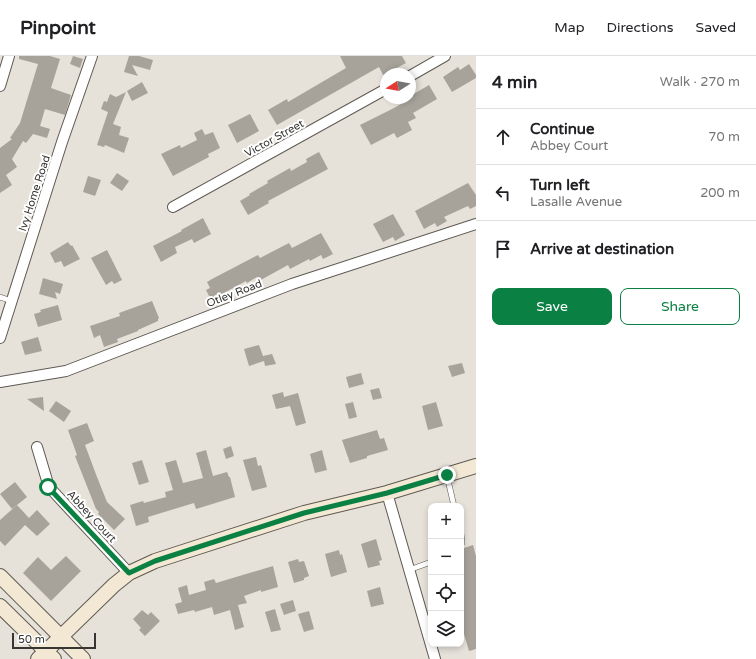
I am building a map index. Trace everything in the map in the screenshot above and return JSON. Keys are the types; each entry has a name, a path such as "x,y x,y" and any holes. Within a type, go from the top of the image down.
{"main road":[{"path":"0,606 46,656 61,637 114,585 129,573 155,561 304,513 387,493 476,466"},
{"path":"0,576 83,659"}],"street":[{"path":"0,86 9,56"},
{"name":"Ivy Home Road","path":"0,338 62,142 92,56"},
{"path":"416,73 446,56"},
{"name":"Victor Street","path":"173,207 380,93"},
{"name":"Otley Road","path":"0,382 66,371 292,284 476,224"},
{"name":"Abbey Court","path":"37,448 48,487 129,573"},
{"path":"387,493 435,659"}],"lane":[{"path":"0,297 12,300"},
{"path":"447,475 453,503"},
{"path":"409,570 428,563"}],"building":[{"path":"19,56 50,56 60,59 51,88 71,95 65,115 45,109 40,126 50,129 47,138 33,134 26,143 23,141 12,159 17,167 6,175 12,185 0,193 0,148 12,139 10,138 20,123 38,64 19,59"},
{"path":"73,56 83,59 80,68 70,64"},
{"path":"129,56 139,56 153,60 150,70 132,65 138,76 124,72"},
{"path":"340,56 402,56 406,63 396,68 380,69 379,67 277,125 268,110 287,99 288,102 346,68"},
{"path":"469,64 476,75 476,78 452,92 443,77 458,67 460,70"},
{"path":"142,82 148,93 132,101 127,91"},
{"path":"429,85 437,99 413,113 416,118 408,122 412,130 397,138 394,133 371,145 360,125 401,104 416,104 416,93"},
{"path":"126,92 113,124 121,127 119,135 129,138 124,153 105,145 104,147 97,145 108,112 101,109 104,101 107,102 110,94 116,97"},
{"path":"250,114 259,131 237,143 228,125"},
{"path":"202,129 205,135 213,132 220,148 208,154 209,157 173,176 161,154 180,145 181,148 197,140 194,133"},
{"path":"319,152 328,169 268,201 269,203 248,215 240,201 268,183 267,181 290,168 291,171 307,162 306,159"},
{"path":"117,173 129,181 122,191 110,183"},
{"path":"88,176 101,180 95,196 83,192"},
{"path":"468,183 476,195 476,206 470,209 468,206 444,217 447,221 437,227 435,223 424,229 415,211"},
{"path":"393,214 405,235 395,241 393,237 383,242 373,224"},
{"path":"203,218 211,234 194,243 192,239 175,247 177,253 161,262 153,246"},
{"path":"321,233 333,254 323,259 321,255 310,261 309,259 290,269 288,265 259,281 257,277 247,283 246,281 211,300 206,290 210,288 207,282 258,255 260,258 289,243 292,248"},
{"path":"68,242 71,246 72,245 80,259 64,267 61,261 55,263 50,253"},
{"path":"107,250 122,280 114,284 112,281 106,285 91,258"},
{"path":"43,278 63,284 60,294 55,292 57,299 39,294"},
{"path":"152,301 159,318 158,321 117,339 118,342 104,347 100,335 94,338 90,326 120,316 119,313"},
{"path":"58,305 62,320 38,327 34,314 41,312 40,310"},
{"path":"38,337 42,351 25,355 21,342"},
{"path":"259,345 263,356 272,354 276,364 265,366 264,361 249,366 244,349"},
{"path":"462,363 465,373 452,377 448,366"},
{"path":"361,373 364,384 349,388 346,377"},
{"path":"379,388 382,398 373,400 370,390"},
{"path":"283,392 284,397 298,393 306,423 296,426 290,406 276,409 272,395"},
{"path":"43,397 44,411 27,399"},
{"path":"56,401 71,411 64,422 49,411"},
{"path":"353,402 357,417 349,419 345,404"},
{"path":"436,402 443,426 428,430 422,406"},
{"path":"87,423 94,441 85,445 97,477 107,502 125,519 114,530 98,514 99,512 96,509 75,456 77,455 68,430"},
{"path":"377,430 380,439 384,438 388,450 350,463 342,440"},
{"path":"231,446 234,456 226,459 223,449"},
{"path":"206,450 213,476 227,472 230,477 235,497 196,509 194,503 148,517 149,522 136,526 130,505 166,497 165,492 173,490 165,463 176,460 183,483 203,478 196,453"},
{"path":"322,450 327,470 315,473 310,454"},
{"path":"256,457 258,466 261,465 267,487 252,491 243,460"},
{"path":"142,460 149,482 139,485 132,463"},
{"path":"15,482 27,497 12,509 0,494"},
{"path":"17,505 29,518 37,510 50,524 37,536 25,525 5,546 0,541 0,520"},
{"path":"376,539 382,560 379,561 380,565 368,568 361,544"},
{"path":"473,545 476,556 476,649 469,651 464,634 464,548"},
{"path":"339,550 340,555 342,554 347,572 331,577 325,554"},
{"path":"66,556 81,571 51,601 23,573 38,557 51,570"},
{"path":"298,559 299,562 304,561 309,576 304,578 304,580 294,583 288,562"},
{"path":"273,566 278,587 261,592 261,590 244,596 247,603 238,605 244,627 235,630 230,610 214,615 212,607 195,612 194,610 178,614 175,604 182,602 178,588 187,585 189,595 206,590 204,582 214,579 216,583"},
{"path":"380,587 384,604 371,607 367,591"},
{"path":"293,600 296,611 284,615 280,604"},
{"path":"275,609 281,630 271,632 265,612"},
{"path":"142,610 148,615 151,612 160,621 145,636 139,630 141,628 133,619"},
{"path":"309,611 314,629 304,632 298,614"}],"route":[{"path":"48,487 129,573 155,561 304,513 387,493 447,475"}]}
